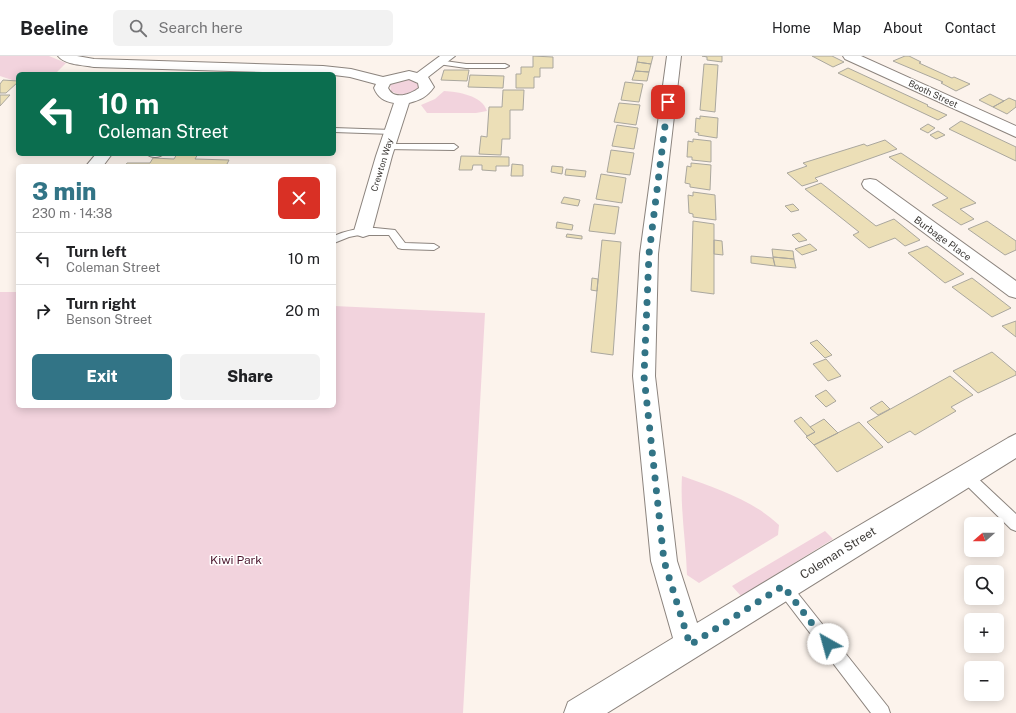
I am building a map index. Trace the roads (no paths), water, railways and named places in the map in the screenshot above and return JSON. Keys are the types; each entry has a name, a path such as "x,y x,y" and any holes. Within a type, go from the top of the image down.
{"street":[{"path":"65,56 76,60 94,63 169,70 254,62 336,71 385,82 399,76 409,75 426,82 427,87 426,90 416,97 404,99 393,98 383,92 382,87 385,82"},
{"path":"674,56 649,254 644,376 664,561 690,645"},
{"name":"Booth Street","path":"850,56 1016,132"},
{"path":"419,78 444,59"},
{"name":"Crewton Way","path":"363,231 390,139 404,99"},
{"path":"96,164 102,156"},
{"name":"Burbage Place","path":"870,184 1016,291"},
{"name":"Coleman Street","path":"579,713 783,586 1016,445"}],"lane":[{"path":"444,59 466,66 505,66"},
{"path":"336,130 454,147"},
{"path":"336,239 346,234 363,231 392,232 402,246 434,247"},
{"path":"965,475 1016,524"},
{"path":"783,586 882,713"}],"park label":[{"name":"Kiwi Park","path":"236,560"}]}
